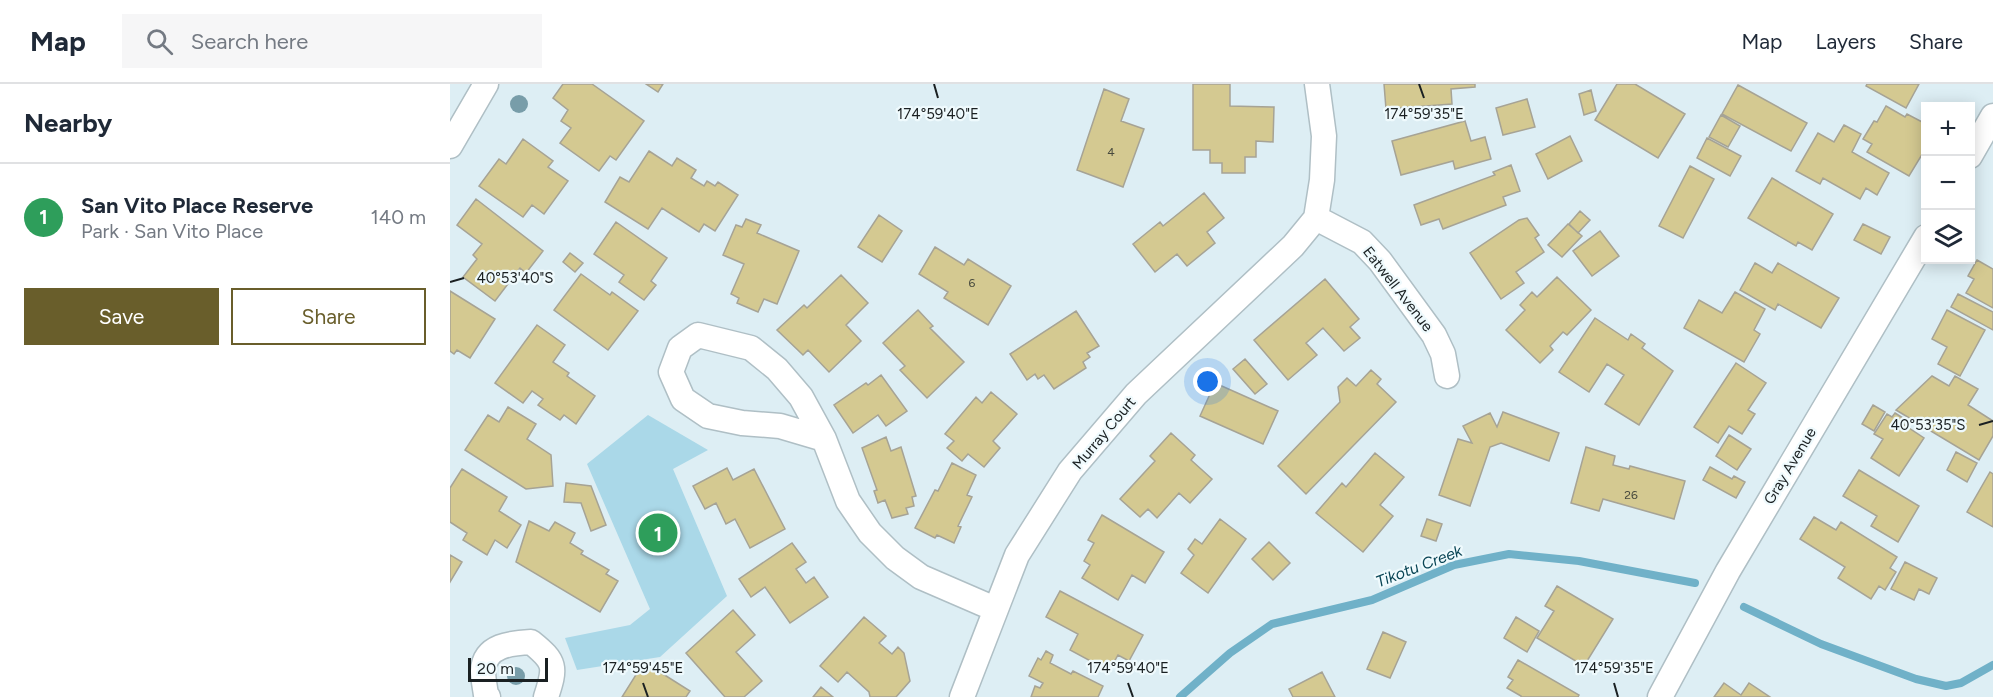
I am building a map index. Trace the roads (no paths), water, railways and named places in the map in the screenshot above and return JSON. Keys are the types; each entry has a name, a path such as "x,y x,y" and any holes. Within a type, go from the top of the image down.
{"street":[{"path":"450,146 486,84"},
{"path":"1316,218 1322,180 1324,136 1317,84"},
{"path":"1975,149 1993,117"},
{"name":"Eatwell Avenue","path":"1316,218 1362,242 1380,261 1434,335 1443,354 1447,376"},
{"name":"Murray Court","path":"962,697 1017,555 1070,471 1136,394 1293,246 1316,218"},
{"name":"Gray Avenue","path":"1660,697 1728,571 1921,245"},
{"path":"824,440 780,426 742,423 708,416 683,399 670,372 680,348 699,335 751,348 777,369 801,397 824,440 848,501 870,533 895,558 921,578 995,609"},
{"path":"488,697 483,668 490,654 504,644 531,642 547,654 554,672 546,697"}],"waterway":[{"name":"Tikotu Creek","path":"1180,697 1230,653 1272,624 1372,600 1454,565 1509,554 1579,561 1695,583"},
{"name":"Tikotu Creek","path":"1744,607 1821,644 1916,679 1946,686 1961,683 1993,665"}],"place":[{"name":"San Vito Place Reserve","path":"658,533"}]}
